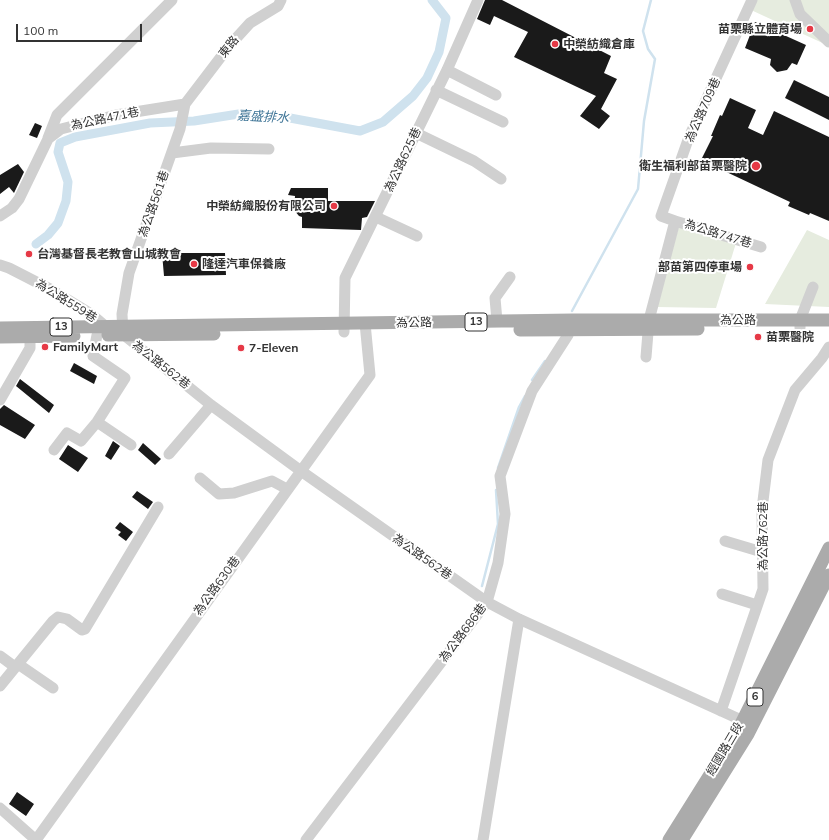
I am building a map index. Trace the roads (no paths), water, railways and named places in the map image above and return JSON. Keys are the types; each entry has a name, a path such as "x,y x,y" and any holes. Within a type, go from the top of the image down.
{"main road":[{"name":"為公路","path":"0,328 30,332 649,324 800,324 829,320"},
{"name":"為公路","path":"365,328 497,322 572,325"},
{"name":"為公路","path":"800,324 829,328"},
{"name":"為公路","path":"0,337 30,332"},
{"name":"經國路三段","path":"669,840 748,722 829,548"},
{"name":"經國路三段","path":"682,840 829,576"}],"street":[{"path":"0,216 12,208 19,199 48,139 57,115 172,0"},
{"name":"東路","path":"185,104 230,45 250,24 278,6 281,0"},
{"name":"為公路625巷","path":"344,328 345,278 447,70 478,0"},
{"name":"為公路709巷","path":"675,221 661,216 690,137 752,0"},
{"path":"795,0 800,14 829,42"},
{"path":"447,70 496,95"},
{"path":"436,90 503,122"},
{"name":"為公路471巷","path":"48,139 61,129 116,115 185,104"},
{"name":"為公路561巷","path":"123,330 122,314 129,274 172,153 185,104"},
{"path":"416,133 474,162 501,179"},
{"path":"172,153 211,148 269,149"},
{"path":"376,217 417,236"},
{"path":"646,357 649,324 675,221"},
{"name":"為公路747巷","path":"675,221 761,247"},
{"name":"為公路559巷","path":"4,266 84,310 101,331"},
{"path":"497,322 495,298 510,277"},
{"path":"800,324 814,287"},
{"name":"為公路686巷","path":"306,840 487,602 498,564 505,514 500,476 532,390 572,325"},
{"name":"為公路630巷","path":"36,840 370,375 365,328"},
{"name":"為公路562巷","path":"123,330 211,405 301,471 487,602 519,620 748,722"},
{"path":"54,450 67,433 82,441 97,422 125,378 94,356 101,331"},
{"path":"0,400 30,348 30,332"},
{"name":"為公路762巷","path":"721,711 763,589 762,510 768,460 795,390 829,348"},
{"path":"169,454 211,405"},
{"path":"97,422 130,445"},
{"path":"200,478 219,494 234,493 272,481 287,489"},
{"path":"0,686 52,621 58,617 67,619 82,630 85,629 158,507"},
{"path":"725,541 762,552"},
{"path":"722,594 757,605"},
{"path":"483,840 519,620"},
{"path":"0,656 52,688"},
{"path":"0,808 36,840"}],"waterway":[{"name":"嘉盛排水","path":"36,244 48,235 58,223 66,201 68,182 58,152 60,143 75,137 150,123 194,121 245,113 290,118 360,131 383,122 413,96 427,78 439,52 446,18 432,0"},
{"path":"572,311 638,189 644,121 655,59 648,49 643,31 651,0"},
{"path":"532,380 545,361"},
{"path":"498,468 519,407 525,396"},
{"path":"482,586 498,524 496,490"}],"place":[{"name":"苗栗縣立體育場","path":"810,29"},
{"name":"中榮紡織倉庫","path":"555,44"},
{"name":"衛生福利部苗栗醫院","path":"756,166"},
{"name":"中榮紡織股份有限公司","path":"334,206"},
{"name":"台灣基督長老教會山城教會","path":"29,254"},
{"name":"隆達汽車保養廠","path":"194,264"},
{"name":"部苗第四停車場","path":"750,267"},
{"name":"苗栗醫院","path":"758,337"},
{"name":"FamilyMart","path":"45,347"},
{"name":"7-Eleven","path":"241,348"}]}
